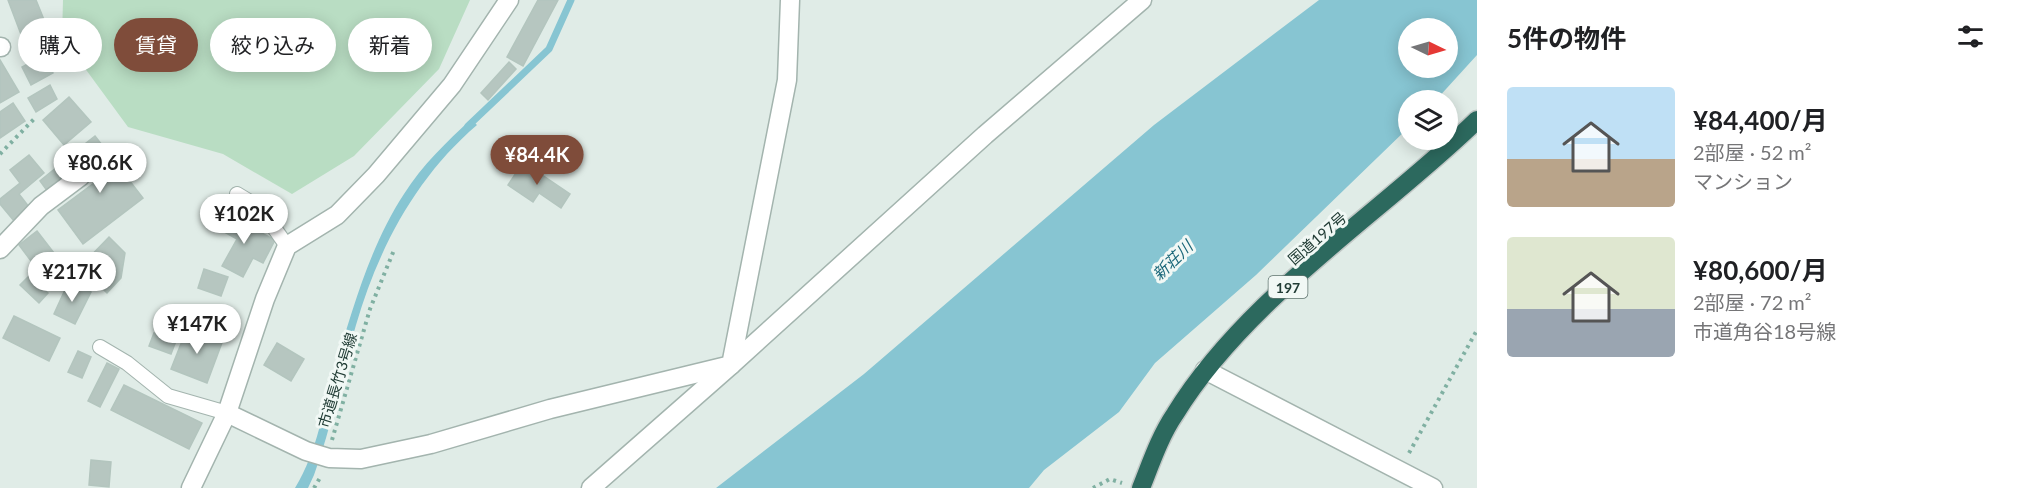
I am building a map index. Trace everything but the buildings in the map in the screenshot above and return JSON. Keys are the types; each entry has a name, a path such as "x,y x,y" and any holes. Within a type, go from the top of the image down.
{"highway":[{"name":"国道197号","path":"1134,486 1174,415 1205,370 1245,326 1399,192 1477,120"}],"street":[{"path":"191,488 227,412 265,299 287,246 337,215 376,175 452,85 509,0"},
{"path":"731,365 787,80 790,0"},
{"path":"591,488 731,365 985,135 1142,0"},
{"path":"0,249 41,206 81,176"},
{"path":"227,412 306,451 328,458 361,459 431,444 550,409 731,365"},
{"path":"1205,370 1217,379 1433,488"}],"lane":[{"path":"237,194 260,208 287,246"},
{"path":"100,347 127,363 168,396 227,412"}],"path":[{"path":"0,154 35,118"},
{"name":"市道長竹3号線","path":"328,458 336,420 370,309 394,250"},
{"path":"1400,470 1477,330"},
{"path":"1093,488 1110,479 1134,486"}],"green space":[{"path":"63,0 470,0 439,69 354,156 292,194 223,154 128,127 88,72 102,72 102,18 63,18"}],"water":[{"name":"新荘川","path":"1319,0 1477,0 1477,55 1458,76 1458,18 1398,18 1398,78 1456,78 1445,90 1398,90 1398,138 1256,275 1155,363 1119,412 1044,470 1029,488 716,488 864,374 1154,125"},
{"path":"471,119 477,125 435,168 402,216 388,242 356,325 314,475 308,488 295,488 315,444 349,322 381,235 404,194 419,173"}],"waterway":[{"path":"468,126 549,49 571,0"}]}
